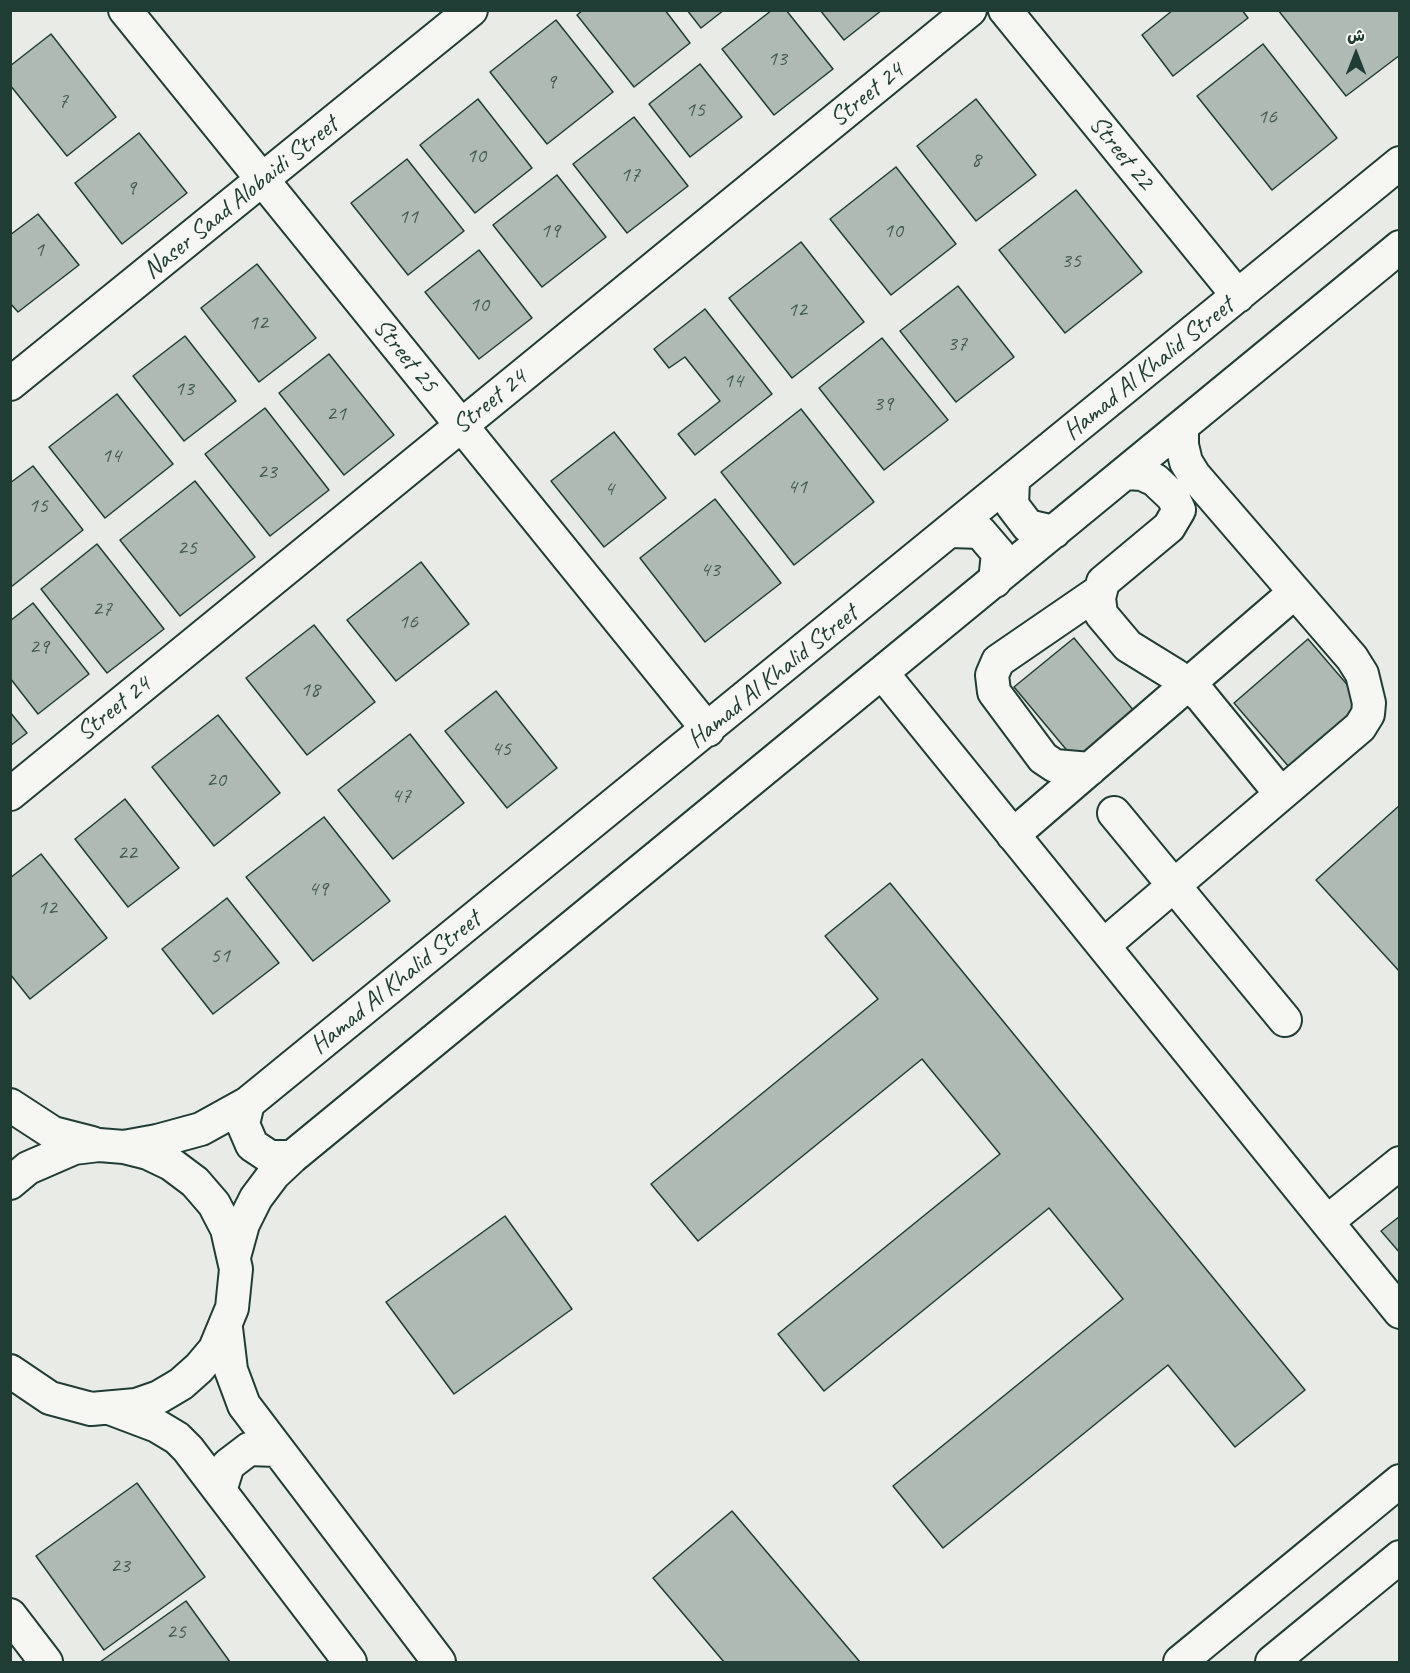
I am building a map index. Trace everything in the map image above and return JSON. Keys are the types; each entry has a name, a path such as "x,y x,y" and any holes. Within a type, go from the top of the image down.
{"street":[{"name":"Street 25","path":"125,10 708,730"},
{"name":"Naser Saad Alobaidi Street","path":"10,384 264,181 471,10"},
{"name":"Street 24","path":"10,794 970,10"},
{"name":"Street 22","path":"1005,10 1238,297"},
{"name":"Hamad Al Khalid Street","path":"10,1183 28,1168 50,1156 74,1148 157,1141 201,1129 248,1103 952,531 1400,163"},
{"path":"234,1257 243,1224 256,1198 274,1174 292,1157 883,674 1400,247"},
{"path":"1104,945 1360,727 1368,714 1370,703 1362,674 1352,658 1194,475 1186,462 1182,445 1182,426"},
{"path":"1090,769 1055,766 1043,758 994,692 992,675 998,661 1100,591 1107,578 1175,521 1179,510 1173,497 1155,480 1142,474 1126,473"},
{"path":"1013,480 1012,505 1028,526 1054,532"},
{"path":"952,531 980,532 998,553 995,581"},
{"path":"1100,591 1101,614 1128,646 1188,684 1201,696 1281,794"},
{"path":"1013,835 1295,592"},
{"path":"883,674 1400,1312"},
{"path":"1114,813 1173,888 1285,1020"},
{"path":"248,1103 243,1124 252,1144 270,1157 292,1157"},
{"path":"10,1105 53,1133 148,1153 171,1164 195,1182 214,1204 223,1221 234,1257 236,1289 226,1328 209,1355 181,1384 159,1397 136,1405 112,1409 91,1409 50,1398 10,1399"},
{"path":"1328,1221 1400,1163"},
{"path":"226,1328 234,1383 244,1405 439,1662"},
{"path":"10,1371 50,1398"},
{"path":"112,1409 144,1420 177,1438 350,1662"},
{"path":"220,1491 228,1466 249,1449 276,1450"},
{"path":"1180,1662 1400,1481"},
{"path":"1272,1662 1400,1557"},
{"path":"10,1615 46,1662"}],"building":[{"path":"583,10 665,10 690,43 634,87 577,15"},
{"path":"687,10 724,10 701,28"},
{"path":"772,10 786,10 833,69 774,115 722,49"},
{"path":"820,10 882,10 844,40"},
{"path":"1173,10 1242,10 1248,18 1173,76 1142,35"},
{"path":"1278,10 1400,10 1400,55 1346,96"},
{"path":"556,20 613,92 547,144 490,72"},
{"path":"51,34 116,117 67,156 10,85 10,66"},
{"path":"1263,44 1337,138 1272,190 1197,96"},
{"path":"700,64 742,117 690,157 649,104"},
{"path":"478,99 532,168 475,213 420,145"},
{"path":"976,99 1036,175 976,221 917,146"},
{"path":"634,117 688,186 627,233 573,164"},
{"path":"139,133 187,193 122,244 75,183"},
{"path":"407,159 464,231 408,275 351,203"},
{"path":"896,167 956,244 891,295 830,219"},
{"path":"557,175 606,237 542,287 493,225"},
{"path":"1076,190 1142,272 1065,333 999,250"},
{"path":"38,214 79,265 18,312 10,303 10,235"},
{"path":"801,242 864,322 792,378 729,298"},
{"path":"479,250 532,318 479,359 425,292"},
{"path":"257,264 316,338 259,382 201,308"},
{"path":"958,286 1014,357 956,402 900,331"},
{"path":"705,309 772,394 695,455 678,434 720,401 685,357 669,368 654,349"},
{"path":"185,336 236,401 184,441 133,376"},
{"path":"882,338 948,420 884,470 819,388"},
{"path":"329,354 394,435 344,475 279,393"},
{"path":"117,394 173,464 105,518 49,447"},
{"path":"265,408 329,490 270,536 205,454"},
{"path":"801,409 874,502 794,565 721,472"},
{"path":"614,432 666,498 604,547 551,481"},
{"path":"33,466 83,530 11,587 10,483"},
{"path":"195,481 255,557 180,616 120,540"},
{"path":"715,499 781,583 705,642 640,558"},
{"path":"97,544 164,629 107,673 41,589"},
{"path":"421,562 469,624 396,681 347,620"},
{"path":"33,603 89,674 38,714 10,678 10,621"},
{"path":"314,625 375,702 307,755 246,678"},
{"path":"1074,638 1134,711 1075,760 1014,687"},
{"path":"1308,639 1363,703 1289,767 1234,703"},
{"path":"496,691 557,768 507,808 445,731"},
{"path":"10,712 27,733 10,746"},
{"path":"218,715 280,793 214,846 152,767"},
{"path":"410,734 464,803 393,859 338,790"},
{"path":"125,799 179,868 128,907 75,839"},
{"path":"1400,805 1400,972 1316,880"},
{"path":"324,817 390,901 313,961 246,877"},
{"path":"41,854 107,938 30,999 10,974 10,878"},
{"path":"890,883 1305,1390 1235,1447 1168,1365 943,1548 893,1486 1123,1299 1049,1208 824,1391 778,1334 1000,1154 922,1059 698,1241 651,1184 878,999 825,936"},
{"path":"227,898 279,963 213,1014 162,949"},
{"path":"505,1216 572,1309 454,1394 386,1302"},
{"path":"1400,1216 1400,1253 1381,1231"},
{"path":"137,1483 205,1577 104,1650 36,1556"},
{"path":"732,1511 860,1662 724,1662 653,1578"},
{"path":"186,1601 230,1662 100,1662"}]}
